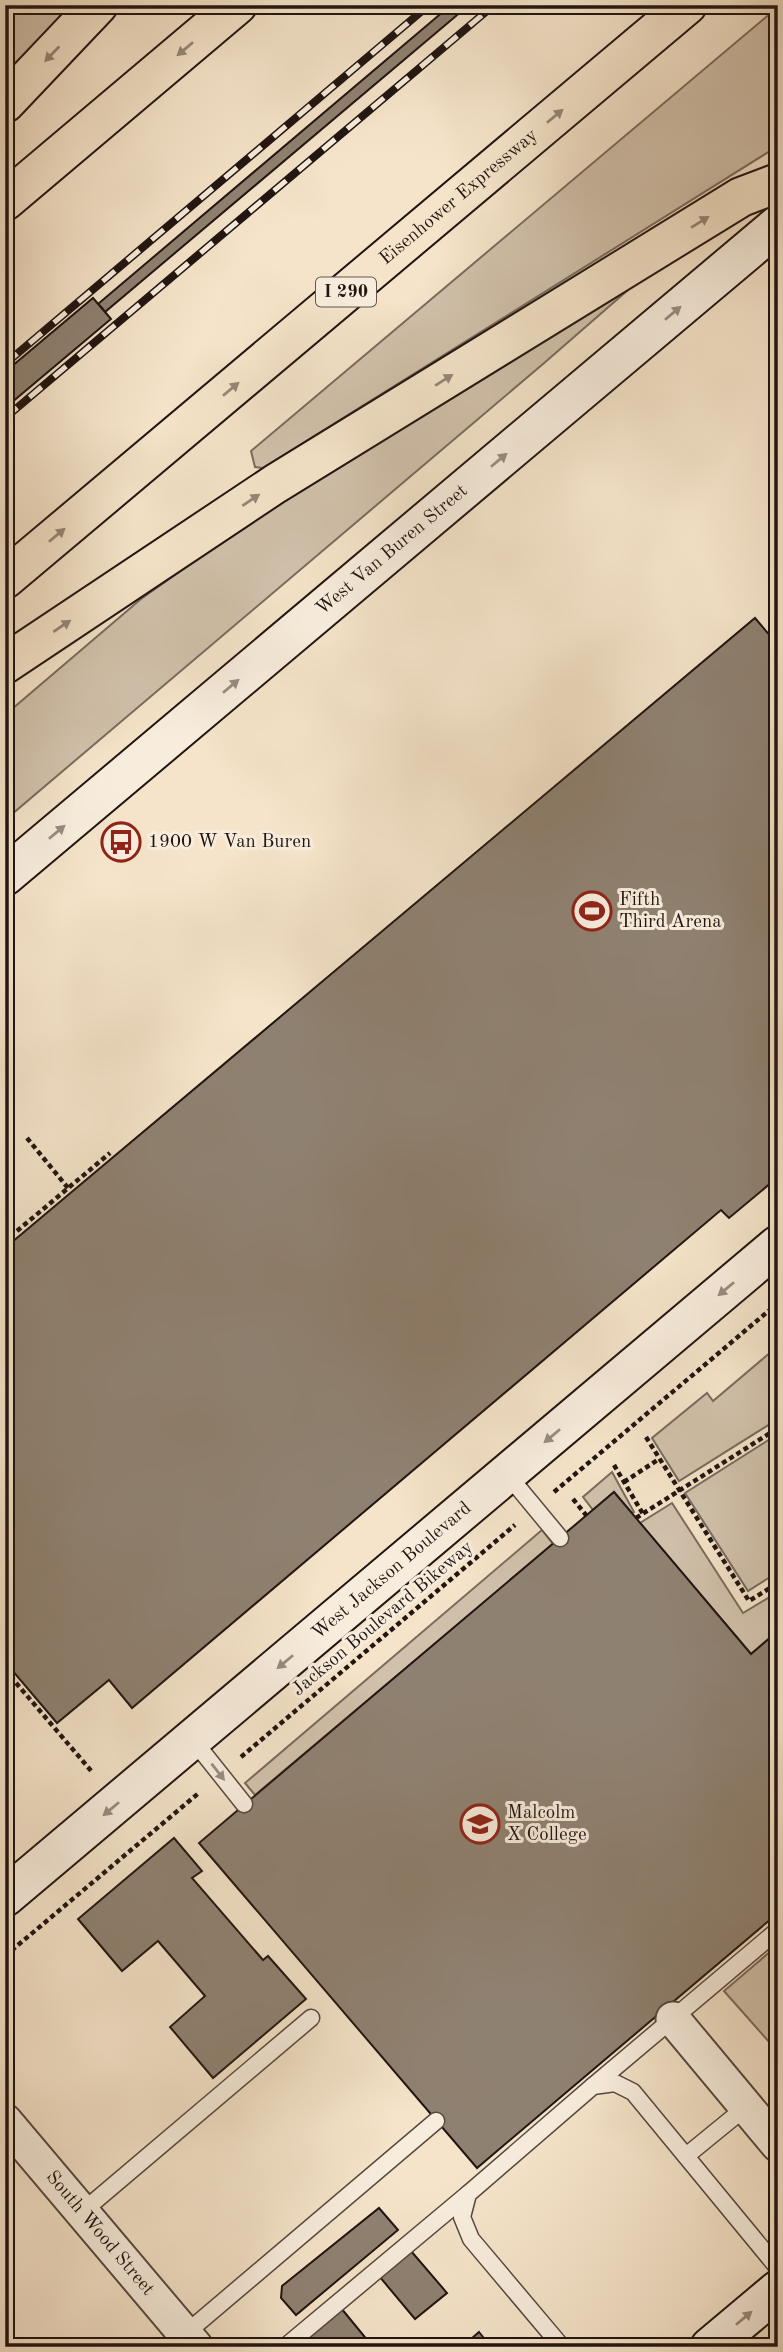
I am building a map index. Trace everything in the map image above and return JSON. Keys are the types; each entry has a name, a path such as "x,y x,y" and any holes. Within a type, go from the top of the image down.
{"highway":[{"path":"5,103 98,5"},
{"path":"5,201 237,5"},
{"name":"Eisenhower Expressway","path":"5,579 687,5"},
{"path":"5,664 275,484 741,197 778,183"}],"street":[{"name":"West Van Buren Street","path":"5,876 778,225"},
{"name":"West Jackson Boulevard","path":"5,1898 778,1245"},
{"path":"673,2018 778,2145"},
{"name":"South Wood Street","path":"5,2121 191,2340"},
{"path":"710,2347 778,2290"}],"lane":[{"path":"508,1474 560,1538"},
{"path":"193,1740 244,1804"},
{"path":"285,2347 778,1930"},
{"path":"82,2212 311,2018"},
{"path":"593,2086 615,2083 633,2092 778,2267"},
{"path":"686,2156 746,2107"},
{"path":"191,2340 436,2121"},
{"path":"468,2194 462,2217 471,2239 562,2347"}],"path":[{"path":"27,1138 68,1188"},
{"path":"17,1231 110,1153"},
{"name":"Jackson Boulevard Bikeway","path":"5,1956 778,1303"},
{"path":"636,1518 778,1428"},
{"path":"646,1437 749,1601 778,1583"},
{"path":"624,1482 659,1459"},
{"path":"614,1465 643,1514"},
{"path":"573,1499 586,1515"},
{"path":"5,1670 93,1774"}],"shaded area":[{"path":"5,5 74,5 5,79"},
{"path":"778,7 778,146 263,468 255,467 251,451"},
{"path":"628,290 5,820 5,715 141,599 282,499"},
{"path":"778,1346 778,1419 679,1481 652,1438 707,1393 713,1401"},
{"path":"778,1434 778,1572 748,1591 685,1493"},
{"path":"612,1472 634,1512 632,1513 614,1492 593,1510 583,1497"},
{"path":"672,1503 743,1613 778,1592 778,1631 751,1654 640,1523"},
{"path":"542,1530 553,1544 255,1795 245,1783"},
{"path":"778,1945 778,2052 724,1991"}],"building":[{"path":"451,5 469,5 105,312 98,304"},
{"path":"93,298 111,319 5,408 5,372"},
{"name":"Fifth Third Arena","path":"755,618 778,645 778,1177 729,1218 721,1210 132,1708 109,1680 57,1723 5,1662 5,1248"},
{"path":"614,1492 751,1654 778,1631 778,1913 477,2168 199,1843"},
{"path":"174,1838 202,1871 192,1878 263,1960 268,1956 306,1999 213,2078 170,2027 205,1996 158,1941 122,1971 78,1919"},
{"path":"379,2208 398,2230 296,2315 281,2298 282,2286"},
{"path":"411,2251 447,2293 415,2319 379,2276"},
{"path":"341,2308 373,2347 296,2347"},
{"path":"479,2332 491,2347 462,2347"}],"railway":[{"path":"5,364 429,5"},
{"path":"5,418 494,5"}],"place":[{"name":"1900 W Van Buren","path":"121,842"},
{"name":"Fifth Third Arena","path":"592,911"},
{"name":"Malcolm X College","path":"480,1824"}]}
